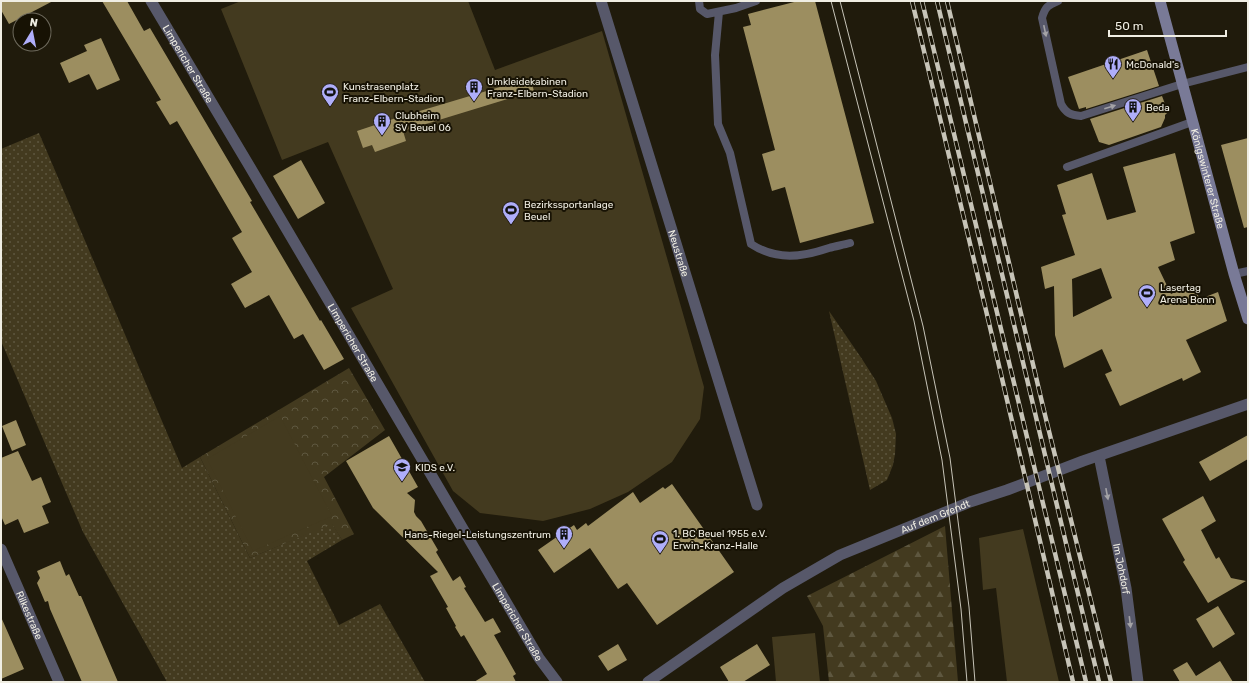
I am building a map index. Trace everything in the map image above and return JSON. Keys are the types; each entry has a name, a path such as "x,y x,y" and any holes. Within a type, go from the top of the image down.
{"main road":[{"name":"Königswinterer Straße","path":"1160,1 1234,274 1248,319"}],"street":[{"name":"Limpericher Straße","path":"151,1 539,658 557,682"},
{"name":"Neustraße","path":"601,1 757,505"},
{"name":"Auf dem Grendt","path":"648,682 783,588 840,555 970,502 1248,404"},
{"name":"Im Johdorf","path":"1099,456 1126,588 1138,682"},
{"name":"Rilkestraße","path":"1,549 59,682"}],"lane":[{"path":"699,1 700,9 707,14 720,12 756,1"},
{"path":"1058,1 1050,4 1044,10 1042,18 1061,104 1066,112 1072,116 1080,116 1182,84 1248,67"},
{"path":"720,12 715,55 718,124 730,153 751,244 769,253 787,256 800,256 850,243"},
{"path":"1067,167 1192,122"},
{"path":"1234,274 1248,271"}],"green space":[{"name":"Bezirkssportanlage Beuel","path":"241,1 468,1 495,70 602,31 704,387 700,419 672,462 628,492 590,509 543,521 480,513 453,491 351,308 393,289 328,142 282,160 221,9"},
{"path":"39,133 182,468 200,457 250,558 332,523 342,540 307,561 339,625 380,604 425,682 167,682 83,532 1,341 1,149"},
{"path":"829,311 876,381 892,418 896,434 893,465 887,480 870,490"},
{"path":"349,368 385,430 324,477 354,534 342,540 332,524 250,558 200,457"},
{"path":"280,416 332,516 253,551 207,459"},
{"path":"945,526 958,682 829,682 823,626 807,596"},
{"path":"1023,529 1059,682 1007,682 996,588 983,590 979,538"},
{"path":"815,633 820,682 776,682 772,637"}],"building":[{"path":"1,1 53,1 32,12 12,12 12,22 9,24 1,10"},
{"path":"102,1 127,1 144,31 150,28 252,201 250,202 344,359 324,370 303,334 294,339 269,295 245,308 231,284 252,272 232,238 242,232 177,121 170,125 156,102 161,100"},
{"path":"798,1 815,1 874,223 800,243 785,187 772,191 762,154 775,150 743,27 751,25 748,14"},
{"path":"101,38 120,80 97,90 89,74 69,83 60,63 87,51 84,45"},
{"name":"McDonald's","path":"1147,50 1159,86 1086,109 1086,107 1079,109 1068,77"},
{"path":"530,78 534,91 403,131 406,141 375,152 372,145 363,148 357,131"},
{"name":"Beda","path":"1162,96 1168,112 1165,115 1161,127 1109,145 1099,142 1090,119"},
{"path":"1248,138 1248,227 1244,228 1221,145"},
{"path":"1175,153 1195,233 1170,242 1175,260 1158,267 1171,294 1192,284 1200,299 1218,292 1227,321 1186,340 1201,372 1183,381 1182,378 1120,406 1105,374 1112,371 1102,349 1064,368 1055,335 1054,286 1045,289 1041,267 1075,255 1062,215 1066,214 1057,185 1092,173 1107,220 1136,212 1123,167","holes":["1101,268 1112,298 1073,317 1072,279"]},
{"path":"301,160 325,203 298,219 273,176"},
{"path":"16,420 26,445 12,451 2,426"},
{"path":"1248,435 1248,459 1210,481 1199,462"},
{"path":"389,436 418,487 407,493 415,500 414,512 416,516 421,521 438,550 436,552 453,581 460,576 466,587 464,588 485,622 493,618 501,632 494,635 516,674 513,676 516,682 474,682 487,674 464,635 461,637 455,627 456,626 446,608 448,607 430,576 438,572 373,508 346,461"},
{"path":"18,451 32,481 41,477 51,502 42,506 49,523 24,533 18,519 5,525 1,516 1,458"},
{"name":"1. BC Beuel 1955 e.V. Erwin-Kranz-Halle","path":"672,484 734,572 657,625 627,583 618,589 590,548 554,573 538,550 574,525 577,530 586,523 588,526 633,492 640,503 663,487 665,489"},
{"path":"1203,496 1216,521 1201,530 1216,559 1219,557 1231,578 1246,581 1208,603 1183,562 1185,560 1162,519"},
{"path":"60,561 66,576 69,574 79,596 81,596 118,682 82,682 50,609 48,601 45,602 37,583 40,578 37,571"},
{"path":"1218,606 1235,634 1213,648 1196,619"},
{"path":"1,617 24,669 1,679"},
{"path":"618,644 627,660 608,671 598,656"},
{"path":"757,644 770,665 743,682 729,682 720,667"},
{"path":"1220,661 1233,682 1180,682 1173,670 1187,662 1196,676"}],"tram line":[{"path":"831,1 914,321 942,460 961,609 967,682"},
{"path":"840,1 923,326 950,458 969,607 975,682"}],"railway":[{"path":"912,1 1073,682"},
{"path":"922,1 1086,682"},
{"path":"937,1 1099,682"},
{"path":"947,1 1045,415 1111,682"}],"place":[{"name":"McDonald's","path":"1113,79"},
{"name":"Umkleidekabinen Franz-Elbern-Stadion","path":"474,102"},
{"name":"Kunstrasenplatz Franz-Elbern-Stadion","path":"330,107"},
{"name":"Beda","path":"1133,122"},
{"name":"Clubheim SV Beuel 06","path":"382,136"},
{"name":"Bezirkssportanlage Beuel","path":"511,225"},
{"name":"Lasertag Arena Bonn","path":"1147,308"},
{"name":"KIDS e.V.","path":"402,482"},
{"name":"Hans-Riegel-Leistungszentrum","path":"564,549"},
{"name":"1. BC Beuel 1955 e.V. Erwin-Kranz-Halle","path":"660,554"}]}
